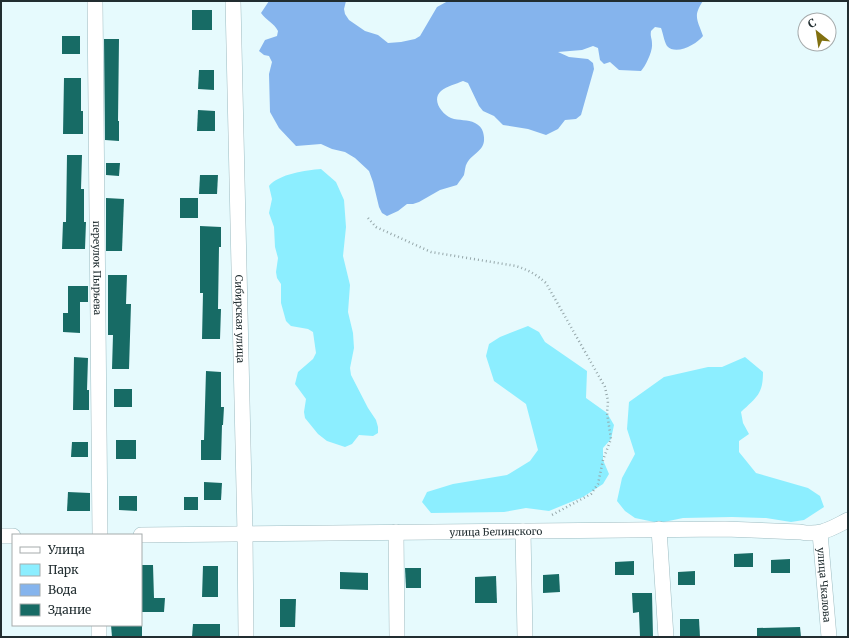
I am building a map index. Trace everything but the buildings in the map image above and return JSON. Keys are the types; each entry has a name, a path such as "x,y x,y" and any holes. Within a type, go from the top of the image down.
{"street":[{"name":"переулок Пырьева","path":"95,1 100,534"},
{"name":"Сибирская улица","path":"233,1 246,637"},
{"name":"улица Белинского","path":"142,535 659,529 724,529 800,532 811,534 820,533 848,520"},
{"path":"659,529 666,637"},
{"path":"523,531 525,637"},
{"path":"396,532 397,637"},
{"name":"улица Чкалова","path":"820,533 828,637"},
{"path":"1,536 12,536"},
{"path":"99,626 99,637"}],"path":[{"path":"368,218 376,227 431,252 504,263 527,269 546,283 605,387 608,401 607,413 611,439 603,460 598,484 591,494 543,520"}],"green space":[{"path":"321,169 336,182 344,200 346,227 343,256 350,285 348,312 353,333 354,348 350,368 351,375 376,420 378,427 378,433 373,436 359,435 352,444 345,447 327,441 318,434 305,418 304,412 306,399 295,384 298,372 313,359 316,353 313,332 308,329 291,326 286,321 281,303 281,284 277,278 276,272 278,258 275,247 274,227 269,213 272,199 269,186 273,182 293,173"},
{"path":"528,326 539,332 545,342 587,371 586,398 607,413 614,425 611,439 603,448 603,460 609,474 603,484 583,497 549,511 526,508 504,512 431,513 422,502 427,492 453,484 507,475 530,461 538,450 526,404 494,381 486,356 489,344 500,337"},
{"path":"745,357 763,372 763,379 758,395 741,412 743,423 749,434 739,441 739,452 756,473 808,488 820,496 824,507 804,520 791,522 766,518 732,517 683,518 659,523 635,518 625,511 617,501 622,478 635,454 627,429 629,402 664,377 708,367 722,367"}],"water":[{"path":"269,1 346,1 344,9 349,20 365,31 378,35 388,43 415,39 420,36 437,7 448,1 703,1 698,10 697,18 703,36 686,48 676,50 667,46 661,28 655,27 651,31 652,47 650,55 647,63 641,71 619,70 610,62 604,64 600,60 598,48 593,46 582,50 558,52 569,57 588,59 593,63 594,69 581,115 576,119 565,120 558,129 546,135 528,129 503,125 494,116 483,111 468,83 463,81 446,88 441,91 437,98 437,102 441,110 451,118 469,121 479,126 483,131 484,143 480,150 467,163 464,175 457,185 440,190 419,202 407,204 398,211 387,216 382,213 379,207 369,171 355,158 345,152 332,149 321,144 296,146 279,128 270,112 269,74 272,62 269,56 264,55 259,51 265,40 277,36 278,31 261,13"}]}
